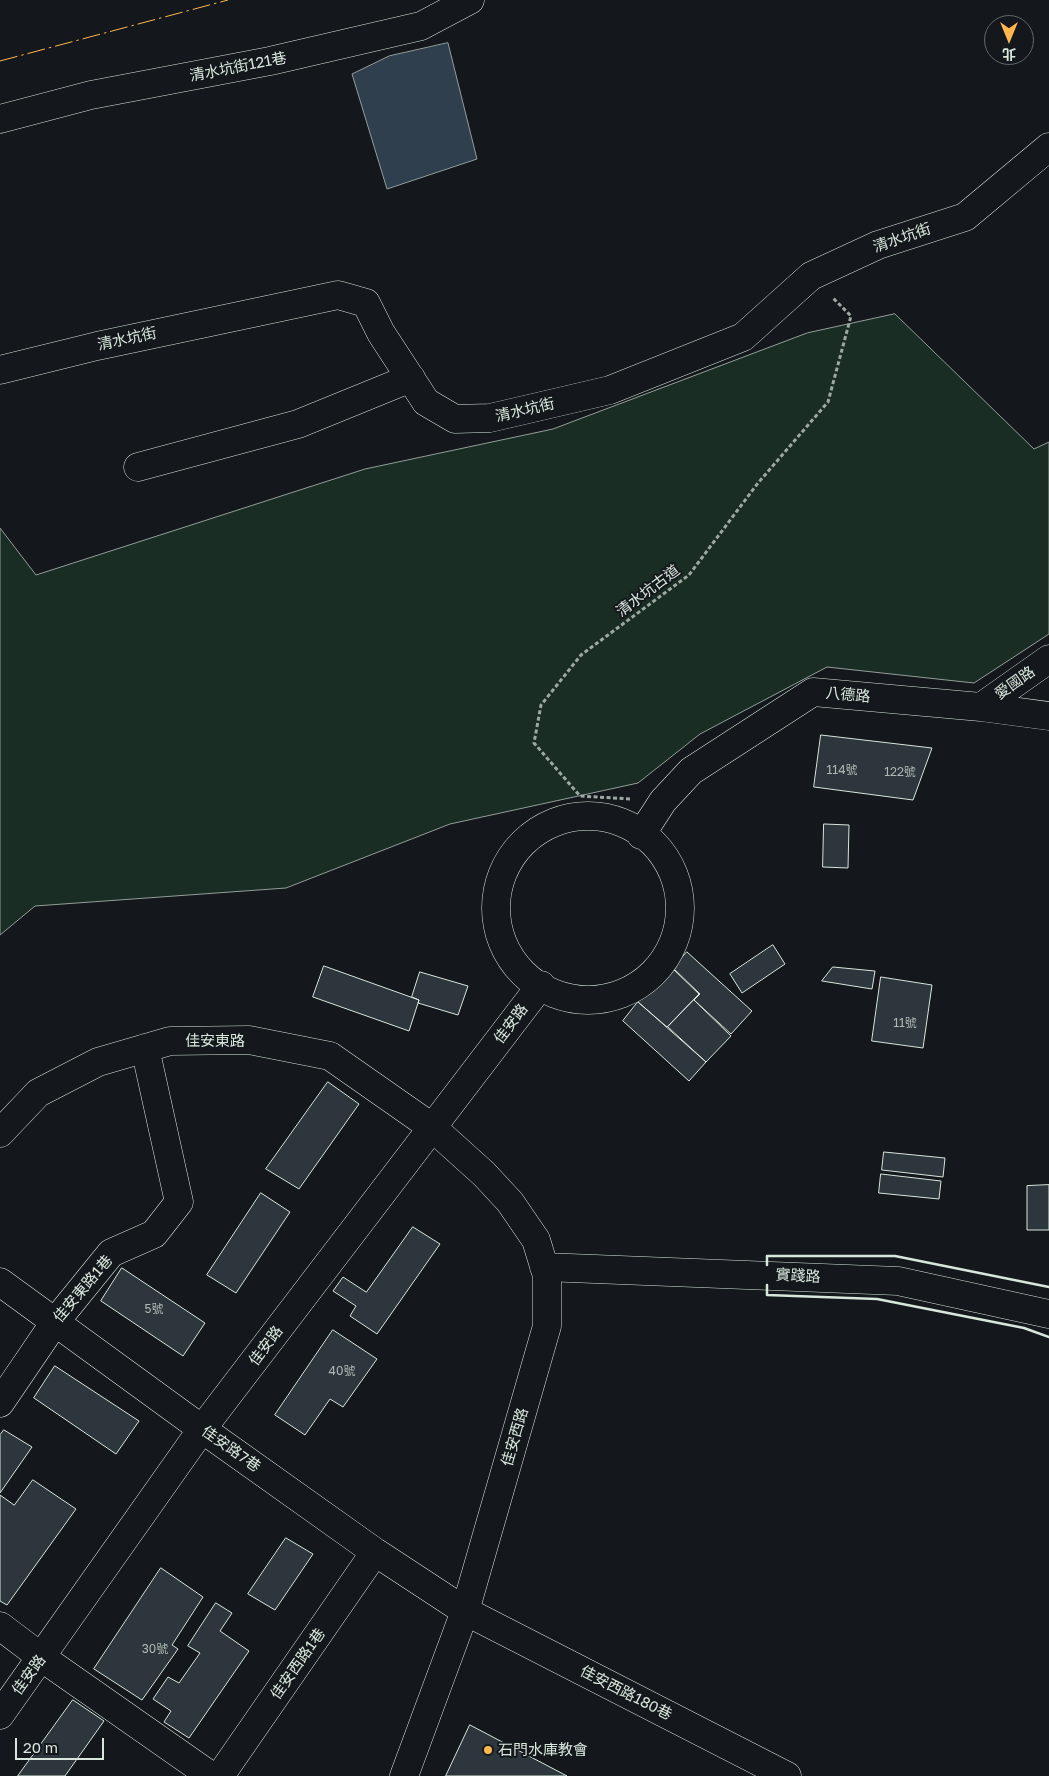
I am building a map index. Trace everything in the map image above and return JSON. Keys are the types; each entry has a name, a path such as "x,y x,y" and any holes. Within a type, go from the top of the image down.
{"lane":[{"name":"清水坑街121巷","path":"0,119 91,95 270,61 421,26 470,0"},
{"name":"清水坑街","path":"0,370 97,346 338,295 366,303 381,333 426,402 455,419 490,418 610,390 743,337 810,276 878,245 965,217 1049,147"},
{"path":"138,467 298,424 411,378"},
{"name":"愛國路","path":"981,707 1049,659"},
{"name":"八德路","path":"641,836 663,801 691,771 813,692 981,707 1049,716"},
{"path":"598,816 621,821 660,849 673,870 680,893 680,917 675,941 664,962 647,979 626,992 603,999 579,1000 556,994 541,985 516,967 504,946 496,923 496,899 501,875 513,854 529,836 550,824 573,817 598,816"},
{"name":"佳安路","path":"0,1715 202,1429 541,985"},
{"name":"佳安東路","path":"0,1133 38,1093 98,1062 170,1041 249,1040 330,1056 433,1128"},
{"name":"佳安東路1巷","path":"0,1402 55,1322 112,1253 154,1234 179,1202 144,1048"},
{"name":"佳安西路","path":"404,1776 465,1611 546,1326 547,1276 536,1240 510,1202 484,1174 433,1128"},
{"name":"實踐路","path":"544,1267 898,1281 1049,1314"},
{"name":"佳安路7巷","path":"0,1282 375,1552 465,1611"},
{"name":"佳安西路1巷","path":"220,1776 375,1552"},
{"name":"佳安西路180巷","path":"465,1611 787,1776"},
{"path":"0,1626 41,1657 211,1776"}],"path":[{"name":"清水坑古道","path":"663,801 580,796 534,743 541,705 581,655 690,575 758,483 828,402 851,316 827,293 820,272"}],"green space":[{"path":"895,314 1034,449 1049,442 1049,634 974,683 827,667 700,734 638,783 450,824 286,888 35,906 0,935 0,528 36,575 365,469 553,429 807,333"}],"water":[{"path":"448,43 477,159 387,189 352,74 389,56"}],"building":[{"path":"821,735 932,748 913,800 814,787"},
{"path":"824,824 849,825 848,868 823,867"},
{"path":"773,945 785,964 742,993 730,974"},
{"path":"687,952 752,1011 731,1034 694,1000 700,994 673,968"},
{"path":"324,966 419,1000 409,1031 313,997"},
{"path":"833,967 875,971 872,989 822,981"},
{"path":"672,968 699,994 667,1027 638,1002"},
{"path":"420,972 468,986 458,1015 418,1003 419,1000 412,997"},
{"path":"881,977 932,985 923,1048 872,1041"},
{"path":"694,1000 731,1036 706,1062 668,1027"},
{"path":"638,1002 706,1062 689,1081 623,1021"},
{"path":"328,1082 359,1104 299,1189 266,1169"},
{"path":"884,1152 945,1158 943,1177 882,1170"},
{"path":"881,1174 941,1181 939,1199 879,1193"},
{"path":"1049,1185 1049,1230 1027,1230 1027,1186"},
{"path":"261,1193 290,1212 236,1293 207,1275"},
{"path":"413,1227 440,1244 377,1334 350,1316 356,1306 333,1291 343,1277 366,1292"},
{"path":"122,1268 205,1323 183,1356 101,1301"},
{"path":"333,1330 377,1359 343,1407 330,1399 305,1435 275,1415"},
{"path":"55,1366 139,1421 116,1454 34,1398"},
{"path":"4,1430 32,1447 0,1493 0,1435"},
{"path":"33,1480 76,1509 7,1605 0,1601 0,1495 14,1505"},
{"path":"286,1538 313,1554 275,1610 248,1594"},
{"path":"161,1568 203,1597 172,1645 178,1649 142,1700 94,1669"},
{"path":"216,1603 232,1613 220,1631 249,1651 189,1738 164,1722 171,1711 153,1699 168,1677 179,1683 200,1653 188,1646"},
{"path":"73,1700 104,1721 65,1776 18,1776"},
{"name":"石門水庫教會","path":"470,1725 567,1776 446,1776"}],"wall":[{"path":"767,1265 767,1256 895,1256 1049,1287"},
{"path":"767,1285 767,1295 877,1299 1024,1328 1049,1337"}],"power":[{"path":"0,61 228,0"}],"place":[{"name":"石門水庫教會","path":"488,1750"}]}
